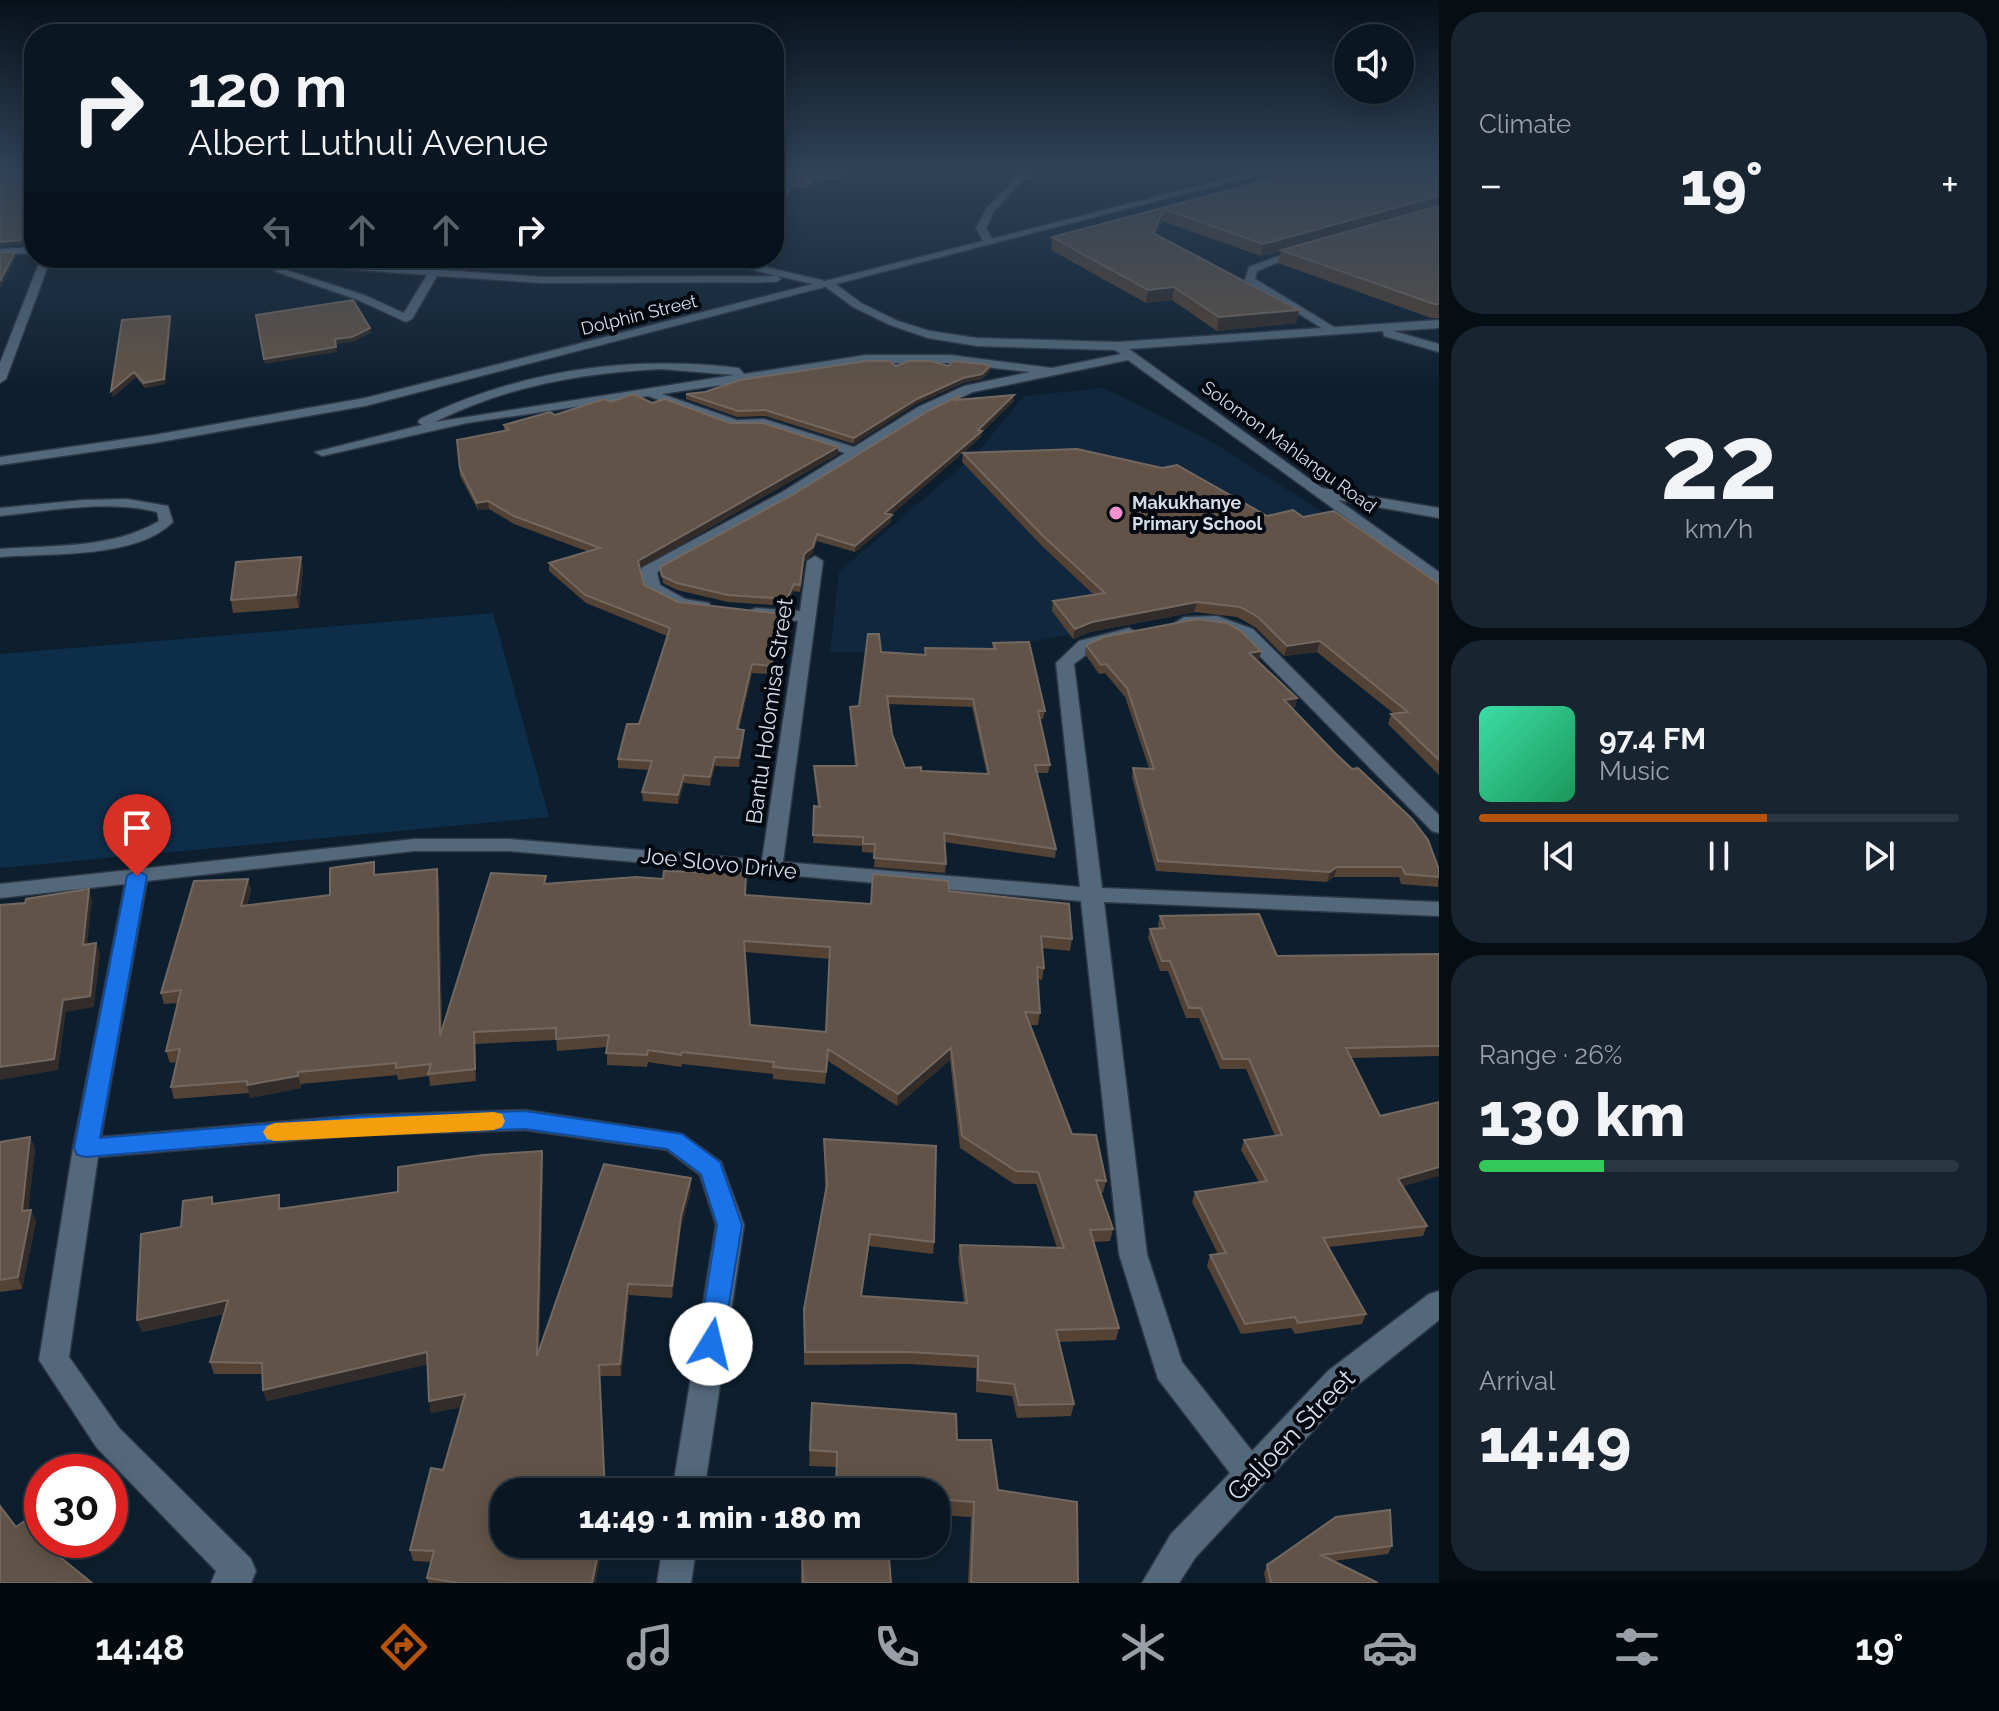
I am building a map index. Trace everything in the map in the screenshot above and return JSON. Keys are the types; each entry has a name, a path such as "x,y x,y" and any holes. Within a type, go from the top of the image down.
{"street":[{"name":"Dolphin Street","path":"0,461 154,439 365,402 993,242"},
{"path":"0,252 24,251"},
{"path":"0,379 5,352 42,268"},
{"path":"271,268 360,297 406,319 432,275"},
{"path":"342,268 542,280 731,281 804,277"},
{"path":"761,268 830,285 857,305 894,323 928,334 1022,345 1123,351 1439,324"},
{"path":"1377,329 1439,348"},
{"path":"717,609 680,603 652,587 649,570 787,495 923,410 969,389 1123,351"},
{"name":"Solomon Mahlangu Road","path":"1123,351 1439,580"},
{"path":"322,452 467,419 650,394 866,359 950,359 1049,371"},
{"path":"404,433 457,404 530,383 584,373 642,364 699,367 759,376"},
{"path":"650,394 736,424 764,423 856,452"},
{"path":"1316,491 1439,513"},
{"name":"Bantu Holomisa Street","path":"771,868 815,561"},
{"path":"745,612 807,616"},
{"path":"1251,1475 1169,1369 1133,1254 1065,663 1074,649 1097,639 1195,620 1217,621 1247,633 1439,827"},
{"name":"Joe Slovo Drive","path":"0,891 414,845 509,845 1092,895 1439,909"},
{"path":"137,876 86,1148 54,1360 108,1438 241,1579"},
{"path":"86,1148 360,1125 525,1120 673,1141 712,1169 730,1225 690,1478"},
{"name":"Galjoen Street","path":"1159,1583 1183,1546 1339,1381 1439,1303"},
{"path":"674,1583 678,1558"}],"lane":[{"path":"1310,248 1267,260 1252,269 1250,280 1335,332"},
{"path":"0,512 127,502 155,505 163,509 167,516 166,522 156,531 134,539 0,553"}],"shaded area":[{"name":"Makukhanye Primary School","path":"1104,388 1212,442 1420,574 955,655 830,652 839,572 976,454 1024,396"},
{"path":"493,613 549,817 0,868 0,654"}],"building":[{"path":"1061,242 1170,242 1299,310 1219,317 1174,287 1148,290"},
{"path":"1310,242 1439,242 1439,304 1434,304 1281,250"},
{"path":"0,252 15,252 0,281"},
{"path":"353,300 370,328 352,337 335,339 336,347 264,359 256,315"},
{"path":"170,316 164,379 144,383 134,372 111,391 122,320"},
{"path":"867,361 889,361 896,366 909,361 931,361 948,366 954,361 991,365 982,374 963,378 917,399 854,438 765,410 738,411 686,394 705,392 740,380"},
{"path":"633,394 652,403 665,399 730,423 763,423 838,447 638,561 644,585 678,602 782,614 771,666 752,664 737,729 744,730 739,758 715,757 710,777 684,775 678,795 642,792 652,761 618,759 627,724 639,724 670,628 585,595 549,563 600,548 514,516 488,501 477,503 460,469 457,440 509,430 504,425 550,412 555,415 604,399 611,402"},
{"path":"961,395 956,400 1014,395 978,430 982,431 885,513 892,515 855,546 817,534 813,547 804,554 800,585 794,584 787,599 728,595 677,583 662,576 660,567 794,494 930,410"},
{"path":"1077,449 1162,468 1177,465 1267,516 1293,510 1303,517 1334,511 1439,584 1439,760 1391,714 1408,712 1320,641 1287,646 1258,617 1240,607 1197,602 1092,622 1075,629 1053,601 1105,593 1043,536 963,453"},
{"path":"301,557 296,595 231,600 236,562"},
{"path":"1197,619 1227,623 1241,631 1261,651 1249,653 1297,698 1284,700 1352,769 1358,768 1412,819 1428,840 1439,877 1405,874 1402,867 1337,867 1330,872 1158,861 1133,768 1154,769 1127,688 1106,664 1101,665 1086,645 1104,637"},
{"path":"868,634 879,634 881,652 926,655 925,648 996,649 993,643 1029,642 1045,711 1038,711 1050,765 1035,765 1056,849 944,833 946,864 874,858 875,844 863,844 863,837 813,835 814,806 820,807 814,766 857,766 850,707 859,706","holes":["887,696 973,699 989,774 905,768 892,734"]},
{"path":"374,862 374,875 437,869 440,1036 491,873 546,876 544,884 636,877 663,879 664,871 746,873 745,895 871,904 873,874 948,881 949,891 1069,904 1072,939 1041,936 1044,968 1037,967 1040,1013 1025,1012 1072,1134 1096,1135 1106,1181 1096,1180 1113,1229 1090,1230 1119,1328 1056,1330 1074,1404 1019,1405 1014,1384 978,1380 978,1356 910,1352 805,1352 804,1309 827,1185 824,1139 936,1146 934,1242 870,1234 861,1296 967,1303 960,1245 1064,1248 1038,1172 1016,1171 962,1136 951,1048 898,1094 828,1049 826,1072 773,1067 774,1062 682,1052 681,1055 648,1050 647,1055 606,1053 609,1035 556,1039 556,1028 474,1032 475,1069 428,1074 431,1064 396,1068 396,1063 298,1072 298,1076 247,1085 247,1081 171,1087 180,1049 166,1051 181,990 161,993 194,881 248,879 241,906 330,895 330,868","holes":["744,941 830,947 826,1032 750,1025"]},
{"path":"89,889 83,945 96,943 90,996 63,1000 54,1059 0,1067 0,905 25,903 26,899"},
{"path":"1259,914 1277,956 1439,954 1439,1046 1346,1048 1380,1116 1439,1102 1439,1167 1398,1179 1427,1226 1323,1238 1366,1314 1298,1323 1295,1317 1245,1324 1210,1255 1226,1253 1195,1192 1267,1181 1244,1140 1282,1135 1249,1059 1223,1059 1201,1008 1189,1008 1170,961 1162,961 1150,929 1165,928 1160,916"},
{"path":"30,1137 22,1211 31,1210 18,1277 0,1280 0,1142"},
{"path":"542,1151 537,1356 604,1164 691,1178 681,1216 672,1286 628,1284 620,1364 599,1365 604,1478 490,1478 490,1558 597,1558 592,1583 459,1583 427,1578 434,1551 410,1550 431,1468 443,1470 465,1394 429,1401 427,1352 263,1390 262,1363 210,1362 228,1300 137,1320 141,1234 181,1227 183,1201 212,1197 212,1204 279,1195 279,1209 398,1192 398,1167 483,1155"},
{"path":"812,1403 956,1414 957,1440 991,1440 998,1490 1077,1502 1078,1583 971,1583 974,1502 950,1500 950,1478 836,1478 837,1452 810,1450"},
{"path":"0,1506 16,1527 24,1521 24,1558 61,1558 92,1583 0,1583"},
{"path":"1390,1510 1392,1546 1321,1555 1378,1583 1271,1583 1267,1565 1336,1517"},
{"path":"802,1558 889,1558 891,1583 803,1583"}],"slow traffic":[{"path":"275,1132 360,1125 494,1121"}],"place":[{"name":"Makukhanye Primary School","path":"1116,513"}],"route":[{"path":"137,876 86,1148 360,1125 525,1120 673,1141 712,1169 730,1225 711,1344"}]}
